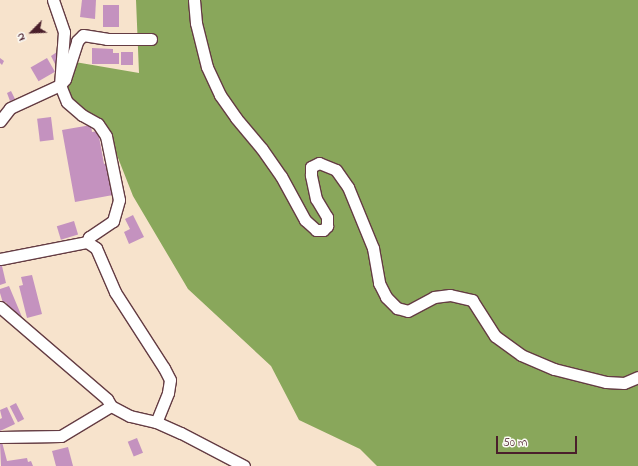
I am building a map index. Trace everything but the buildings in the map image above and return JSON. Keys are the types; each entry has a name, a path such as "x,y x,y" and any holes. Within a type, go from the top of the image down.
{"street":[{"path":"53,0 64,32 60,84 67,102 82,115 98,124 106,136 119,200 113,221 89,237 87,242"},
{"path":"194,0 196,23 208,67 220,95 281,176 305,220 316,230 323,230 328,226 327,217 316,199 311,175 311,167 319,163 336,170 348,187 373,248 379,283 386,297 397,308 408,311 434,297 450,295 472,300 495,336 521,355 554,369 606,382 624,382 638,377"},
{"path":"0,121 10,108 60,84 65,79 77,41 83,35 107,39 151,39"},
{"path":"0,259 87,242 96,248 115,292 164,368 170,380 168,393 156,422"},
{"path":"0,307 107,399 111,406 130,416 156,422 181,433 228,463 244,466"},
{"path":"0,437 61,436 111,406"}],"green space":[{"path":"136,0 638,0 638,466 377,466 360,449 299,420 271,366 188,289 133,196 109,135 80,108 65,90 75,62 139,73"}]}
